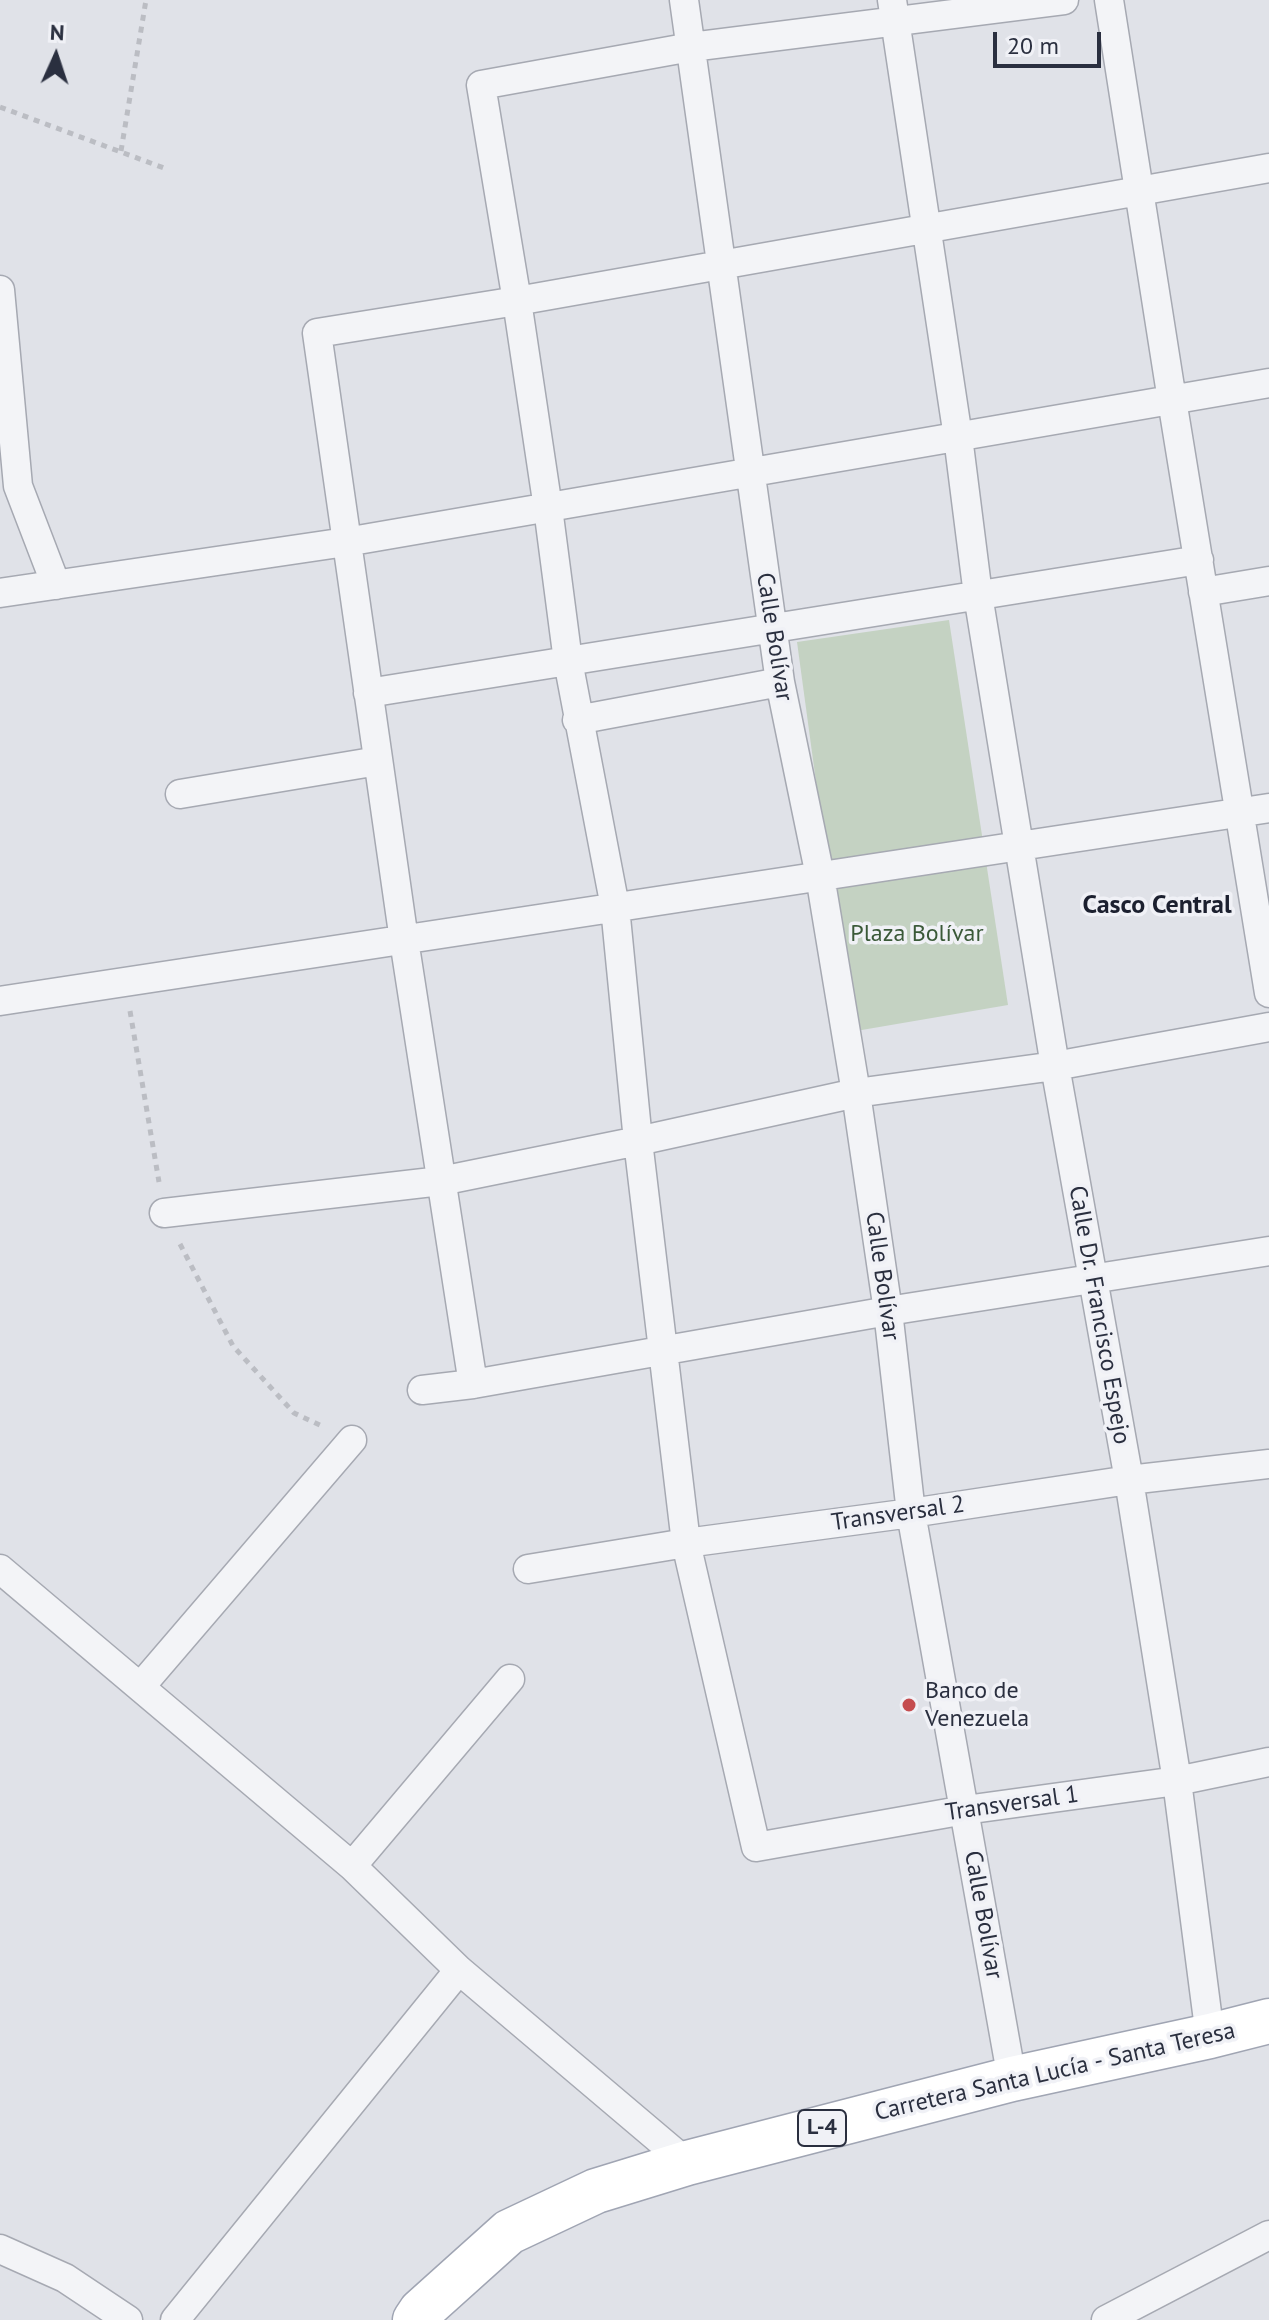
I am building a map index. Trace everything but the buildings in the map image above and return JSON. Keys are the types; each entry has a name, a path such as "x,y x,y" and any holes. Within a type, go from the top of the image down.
{"main road":[{"name":"Carretera Santa Lucía - Santa Teresa","path":"415,2320 421,2311 509,2232 596,2191 687,2163 1012,2079 1269,2021"}],"street":[{"name":"Calle Bolívar","path":"684,0 780,682 820,876 856,1093 888,1311 911,1513 1012,2079"},
{"path":"686,1543 638,1141 615,907 577,720 517,301 481,85 894,11 1064,0"},
{"path":"1109,0 1269,993"},
{"name":"Calle Dr. Francisco Espejo","path":"894,11 958,437 978,595 1055,1066 1129,1480 1177,1781 1210,2036"},
{"path":"473,1384 404,940 317,333 517,301 1269,168"},
{"path":"0,290 18,486 56,585"},
{"path":"0,593 346,542 1269,383"},
{"path":"368,693 1199,560"},
{"path":"1203,592 1269,581"},
{"path":"577,720 780,682"},
{"path":"180,794 378,761"},
{"path":"0,1001 1269,808"},
{"path":"164,1213 441,1181 856,1093 1055,1066 1269,1027"},
{"path":"422,1390 473,1384 888,1311 1269,1251"},
{"path":"141,1686 352,1440"},
{"name":"Transversal 2","path":"528,1569 686,1543 1129,1480 1269,1464"},
{"name":"Transversal 1","path":"686,1543 756,1847 965,1810 1177,1781 1269,1762"},
{"path":"0,1569 352,1866 459,1970 687,2163"},
{"path":"352,1866 510,1679"},
{"path":"175,2320 459,1970"},
{"path":"1106,2320 1269,2235"},
{"path":"0,2249 65,2278 128,2320"}],"path":[{"path":"121,151 146,0"},
{"path":"0,107 164,168"}],"green space":[{"name":"Plaza Bolívar","path":"949,620 1008,1005 850,1032 797,642"}],"place":[{"name":"Banco de Venezuela","path":"909,1705"}],"district":[{"name":"Casco Central","path":"1157,906"}]}
